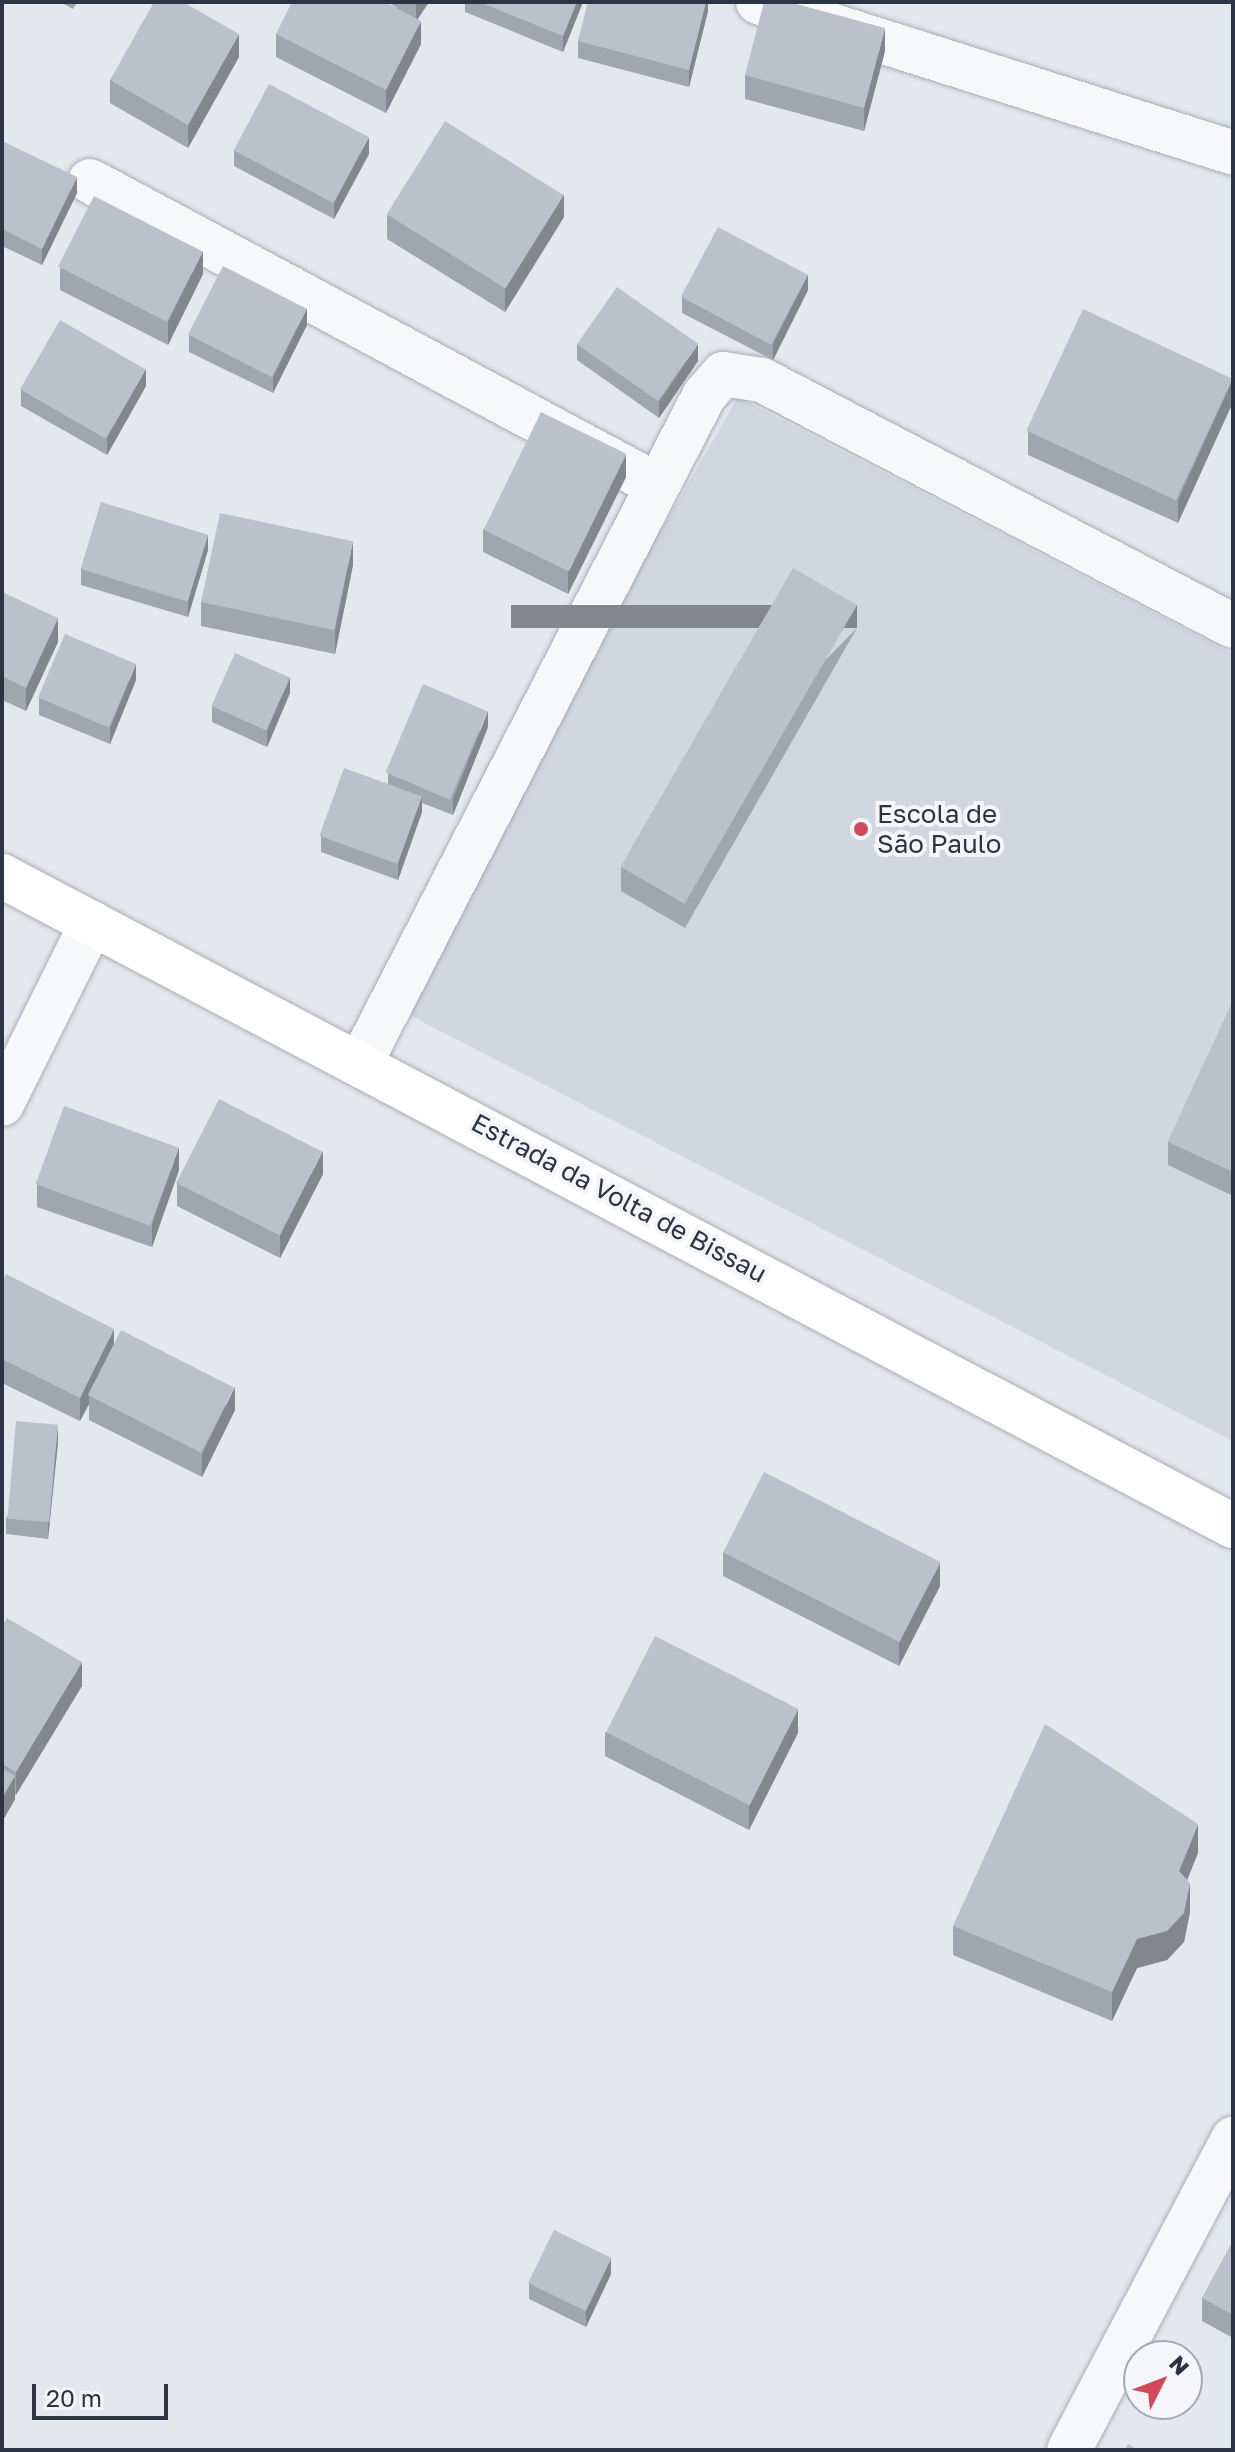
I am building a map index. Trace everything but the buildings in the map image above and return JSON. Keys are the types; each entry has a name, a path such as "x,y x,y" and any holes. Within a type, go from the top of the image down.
{"main road":[{"name":"Estrada da Volta de Bissau","path":"2,876 362,1060 1233,1526"}],"street":[{"path":"758,2 1233,153"},
{"path":"90,181 657,485"},
{"path":"362,1060 657,485 723,374 762,380 1233,626"},
{"path":"2,1104 92,923"},
{"path":"1069,2450 1233,2139"}],"shaded area":[{"name":"Escola de São Paulo","path":"738,397 1233,654 1233,1441 388,1004"}],"place":[{"name":"Escola de São Paulo","path":"861,829"}]}
